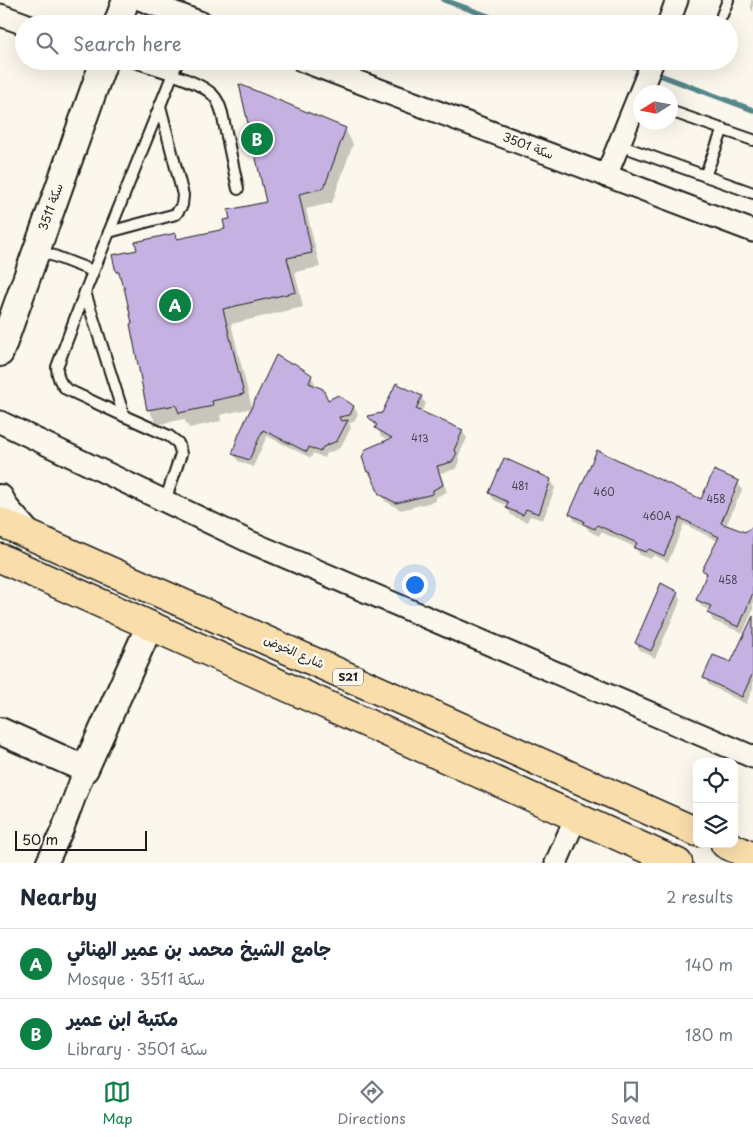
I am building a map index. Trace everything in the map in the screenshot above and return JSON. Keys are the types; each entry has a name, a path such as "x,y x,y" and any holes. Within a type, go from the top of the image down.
{"main road":[{"name":"شارع الخوض","path":"0,522 693,830"},
{"path":"0,558 678,863"},
{"path":"734,848 753,857"}],"street":[{"path":"120,15 126,0"},
{"path":"142,0 179,15"},
{"path":"671,15 677,0"},
{"path":"0,15 15,20"},
{"name":"سكة 3511","path":"0,353 101,70"},
{"name":"سكة 3501","path":"327,70 753,231"},
{"path":"644,85 650,70"},
{"path":"606,176 633,114"},
{"path":"0,422 250,542 753,757"},
{"path":"0,498 28,534"},
{"path":"46,863 63,828 85,770 150,625"},
{"path":"0,731 85,770"},
{"path":"556,863 576,817"}],"lane":[{"path":"722,15 728,0"},
{"path":"158,70 190,82 207,90 214,96 219,104 238,189"},
{"path":"165,501 180,460 181,454 178,443 170,436 66,389 59,379 57,367 85,292 175,70"},
{"path":"109,232 176,214 182,205 183,195 160,106"},
{"path":"678,114 753,140"},
{"path":"705,176 723,130"},
{"path":"619,145 753,193"},
{"path":"36,249 94,272"},
{"path":"85,292 124,416"}],"building":[{"path":"239,84 346,128 324,188 299,194 312,253 287,258 296,292 223,309 244,394 212,401 213,406 179,413 176,405 147,410 124,287 119,272 116,272 112,255 137,250 135,242 176,233 177,239 225,229 223,220 230,219 228,210 266,202"},
{"path":"276,355 289,363 294,363 312,375 309,383 323,389 328,400 338,395 354,406 350,415 339,417 341,421 348,420 337,441 323,447 320,452 309,447 307,452 263,430 249,460 232,454 239,434"},
{"path":"396,383 422,396 416,409 463,430 454,450 457,453 452,462 437,466 443,485 433,490 433,494 396,503 379,494 370,472 367,472 362,457 366,449 392,438 375,428 377,425 367,416 382,413"},
{"path":"597,450 701,499 714,470 739,481 721,523 745,532 753,526 753,593 739,627 707,613 711,606 696,600 707,573 702,570 719,537 680,518 664,556 649,549 646,552 634,548 637,543 597,525 595,529 583,524 584,521 569,514"},
{"path":"504,458 551,479 539,514 526,509 523,515 506,508 508,502 489,493"},
{"path":"661,583 678,592 651,651 635,643"},
{"path":"753,616 753,673 742,697 703,678 713,655 731,662"}],"waterway":[{"path":"444,0 485,15"},
{"path":"646,70 753,110"}],"place":[{"name":"مكتبة ابن عمير","path":"257,139"},
{"name":"جامع الشيخ محمد بن عمير الهنائي","path":"175,305"}]}
